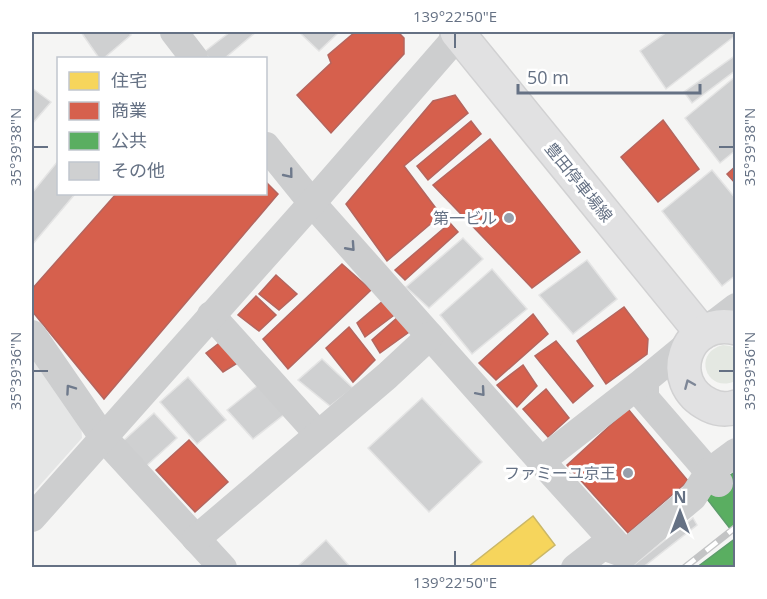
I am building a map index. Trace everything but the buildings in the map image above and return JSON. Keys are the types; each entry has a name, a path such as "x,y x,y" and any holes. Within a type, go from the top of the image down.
{"main road":[{"name":"豊田停車場線","path":"459,32 702,333"},
{"path":"735,328 725,326 711,328 702,333 692,341 685,354 683,369 689,389 699,400 715,408 735,407"}],"street":[{"path":"174,32 193,57"},
{"path":"32,518 312,203 459,32"},
{"path":"267,147 312,203 625,554"},
{"path":"542,461 735,306"},
{"path":"211,315 318,434"},
{"path":"32,334 103,437 223,567"},
{"path":"196,539 387,376 430,336"},
{"path":"645,380 645,398 714,477"},
{"path":"625,554 693,497 735,452"},
{"path":"575,567 603,546 625,554"}],"shaded area":[{"path":"723,345 735,348 735,381 725,384 710,377 705,363 713,349"},
{"path":"32,352 81,421 82,438 32,494"}],"railway":[{"path":"684,568 736,527"}],"place":[{"name":"第一ビル","path":"509,218"},
{"name":"ファミーユ京王","path":"628,473"}]}
